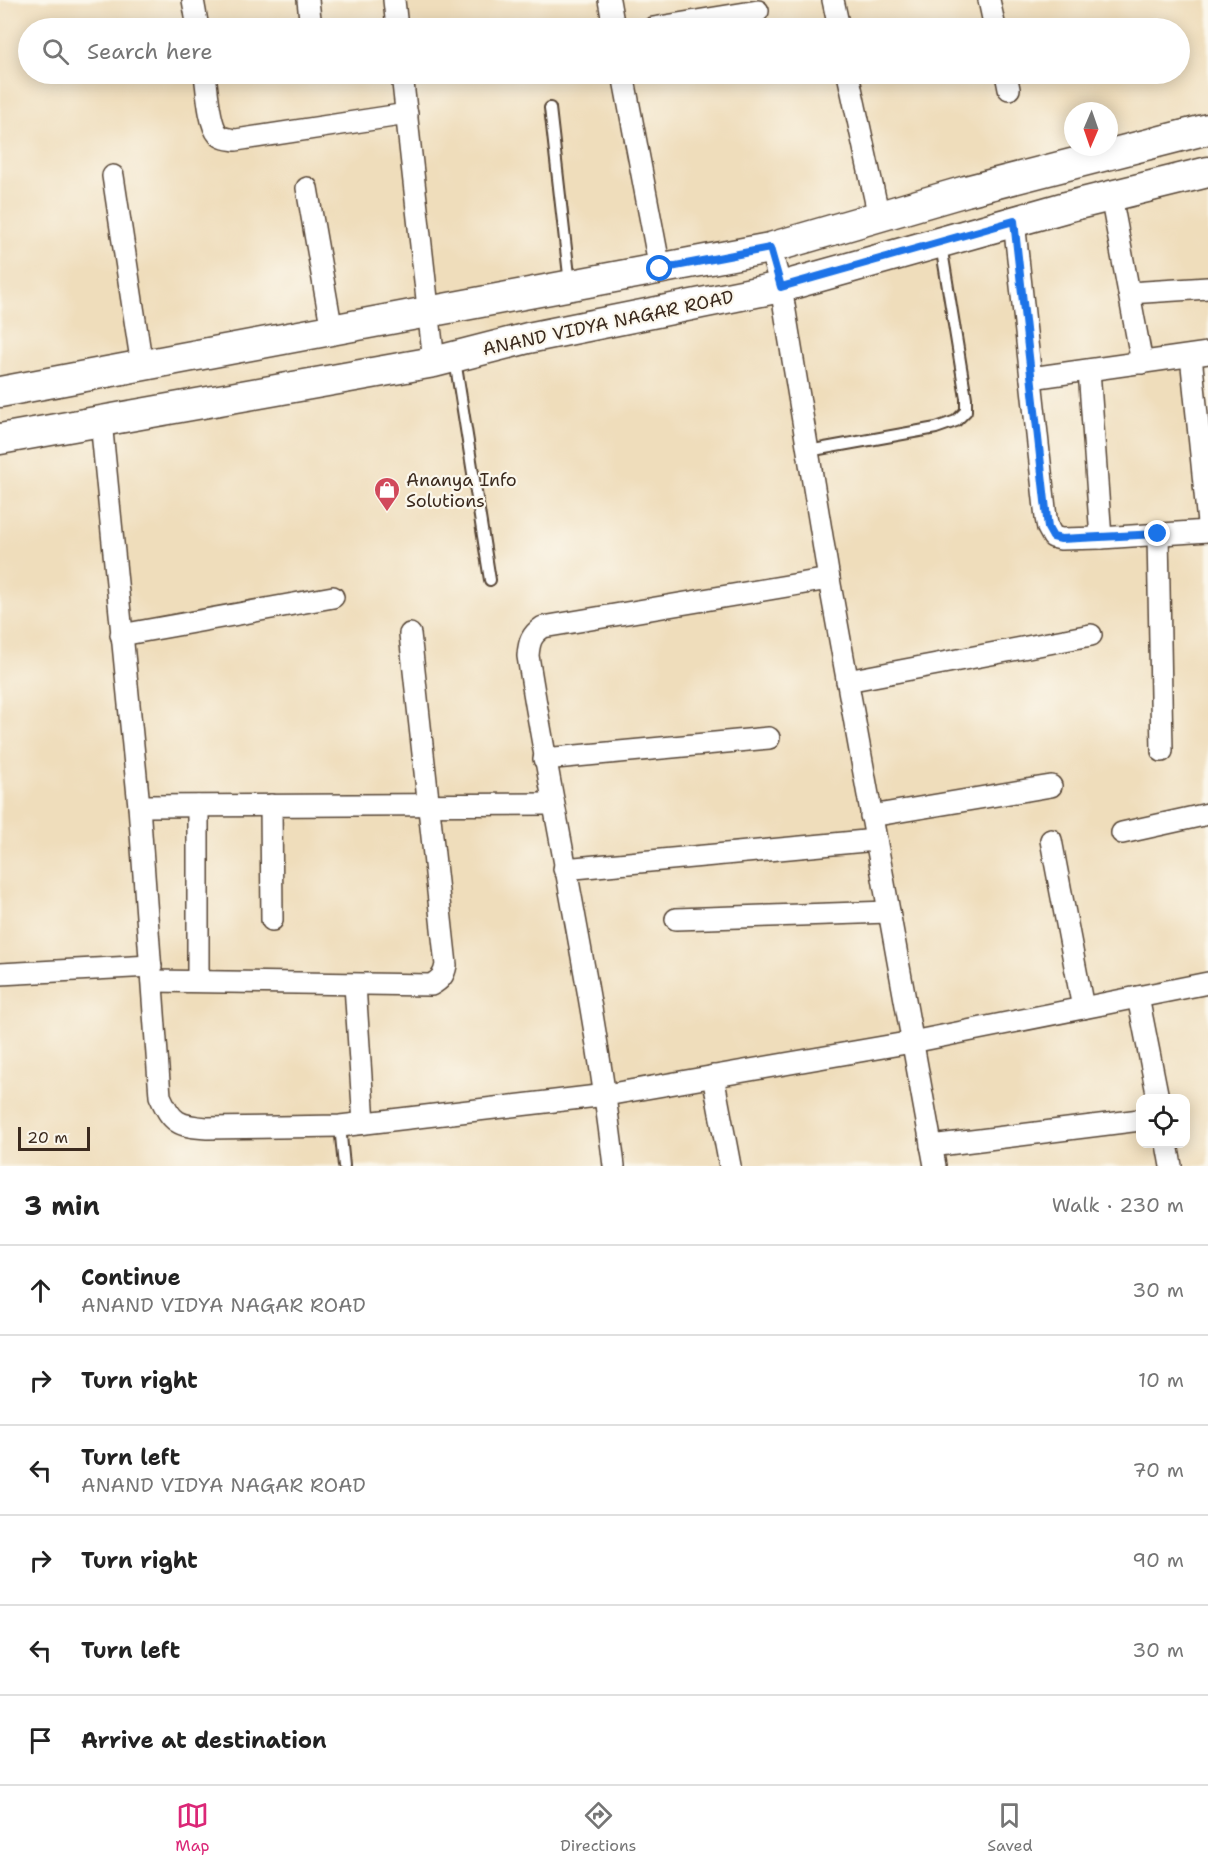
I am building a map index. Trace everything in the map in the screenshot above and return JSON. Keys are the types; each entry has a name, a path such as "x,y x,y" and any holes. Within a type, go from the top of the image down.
{"main road":[{"path":"0,392 770,248 966,191 1208,129"},
{"name":"ANAND VIDYA NAGAR ROAD","path":"0,439 444,359 528,338 781,287 1014,221 1208,172"}],"street":[{"path":"193,0 196,18"},
{"path":"308,0 310,18"},
{"path":"394,0 396,18"},
{"path":"609,0 612,18"},
{"path":"833,0 837,18"},
{"path":"989,0 993,18"},
{"path":"715,18 758,11"},
{"path":"207,84 216,132 224,138 236,140 407,114"},
{"path":"403,84 429,313 444,359"},
{"path":"625,84 660,269"},
{"path":"850,84 879,217"},
{"path":"113,176 142,366"},
{"path":"307,188 332,331"},
{"path":"1111,196 1142,363"},
{"path":"1014,221 1048,528 1053,537 1061,539 1101,538 1208,531"},
{"path":"770,248 781,287 829,579 933,1156 1136,1121"},
{"path":"1129,293 1208,288"},
{"path":"1031,378 1200,354 1208,523"},
{"path":"1089,370 1101,538"},
{"path":"101,421 139,806 160,1096 170,1116 187,1126 207,1128 340,1126 606,1095 912,1042 1208,983"},
{"path":"1158,534 1162,752"},
{"path":"614,1166 606,1095 544,759 528,656 529,643 534,633 543,627 829,579"},
{"path":"121,635 333,597"},
{"path":"0,974 152,974 198,981 355,985 431,985 440,980 445,974 446,965 410,634"},
{"path":"847,681 1091,635"},
{"path":"544,759 769,738"},
{"path":"871,816 1051,786"},
{"path":"139,806 552,804"},
{"path":"272,805 272,920"},
{"path":"198,806 198,981"},
{"path":"1122,833 1208,814"},
{"path":"564,869 876,840"},
{"path":"1051,840 1083,1008"},
{"path":"676,920 889,912"},
{"path":"355,985 364,1123"},
{"path":"1138,997 1157,1094"},
{"path":"713,1076 730,1166"},
{"path":"1168,1148 1171,1166"}],"lane":[{"path":"550,108 570,286"},
{"path":"808,451 936,428 956,421 966,411 966,398 940,242"},
{"path":"444,359 490,580"},
{"path":"340,1126 344,1166"}],"place":[{"name":"Ananya Info Solutions","path":"387,513"}],"route":[{"path":"660,269 770,248 781,287 1014,221 1048,528 1053,537 1061,539 1158,534"}]}
